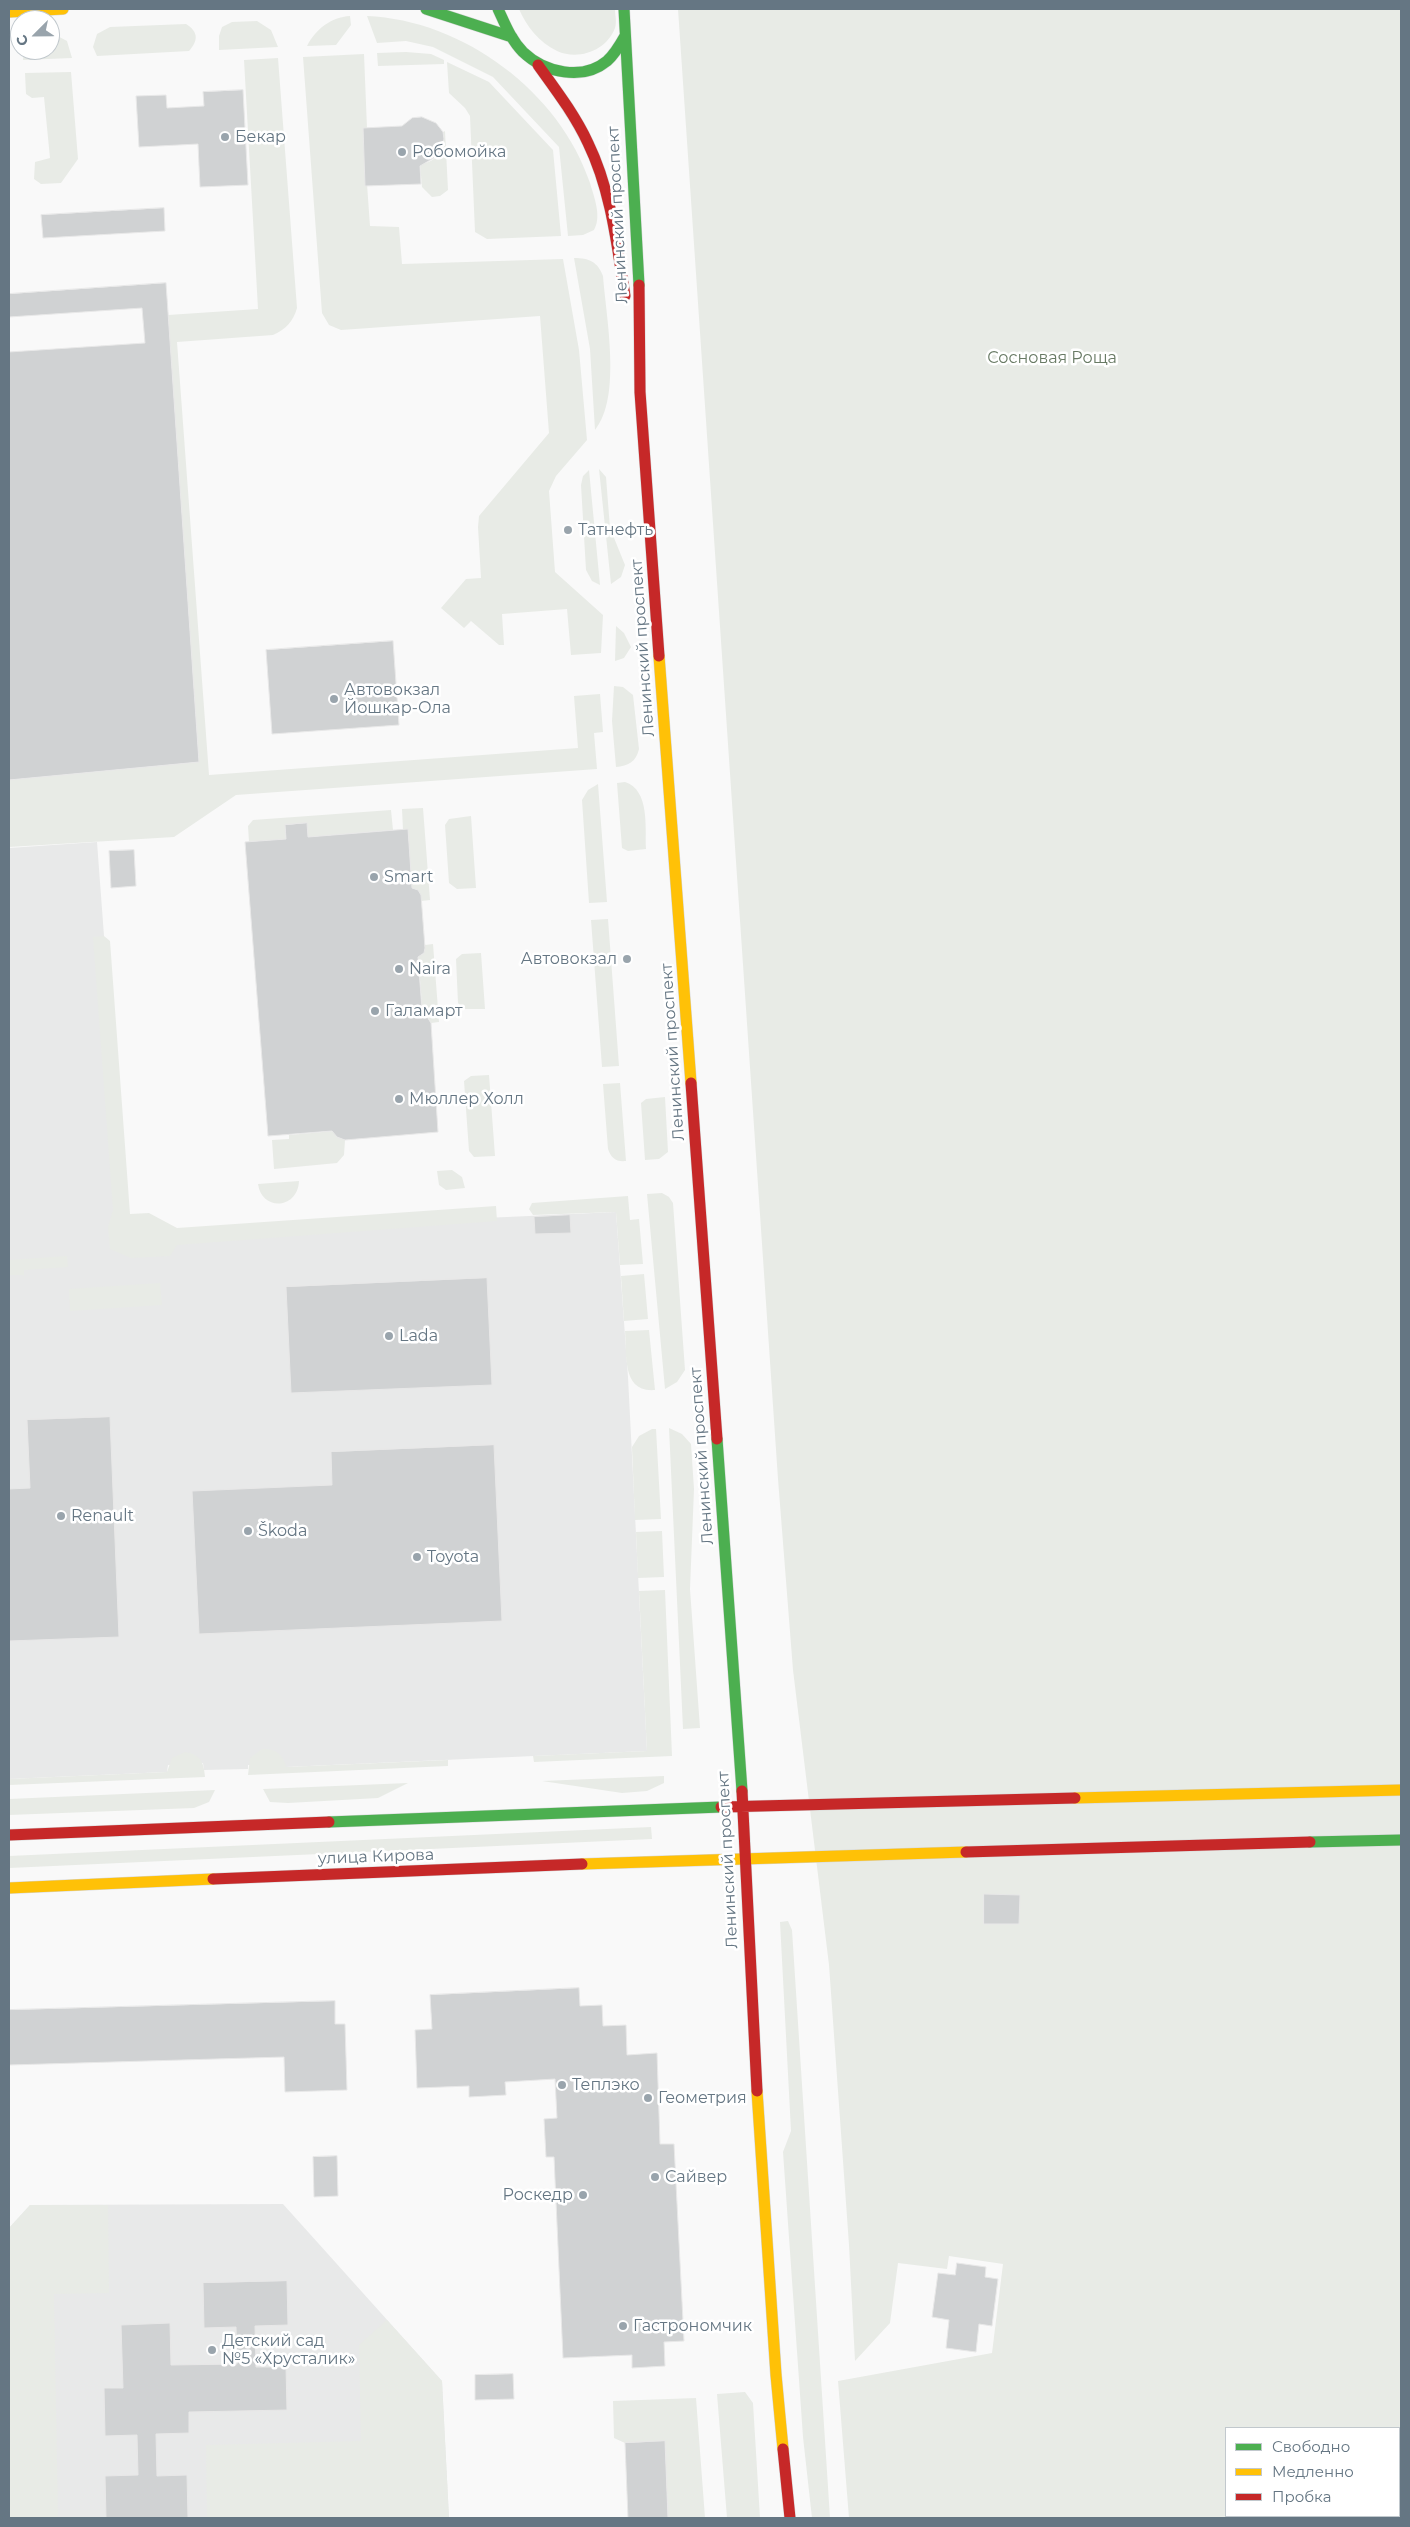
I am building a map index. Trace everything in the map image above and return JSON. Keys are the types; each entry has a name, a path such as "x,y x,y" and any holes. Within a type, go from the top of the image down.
{"main road":[{"path":"9,12 63,9"},
{"path":"426,9 512,37"},
{"name":"Ленинский проспект","path":"498,9 512,37 523,52 538,65 572,114 592,151 605,191 640,392"},
{"name":"Ленинский проспект","path":"624,9 638,243 640,392 717,1424 740,1754 744,1858 776,2374 790,2518"},
{"path":"538,65 570,72 592,69 607,61 625,36"},
{"path":"9,1835 741,1806 1401,1790"},
{"name":"улица Кирова","path":"9,1888 744,1858 1401,1840"}],"shaded area":[{"path":"97,842 127,1244 485,1218 616,1212 628,1377 647,1751 286,1767 248,1765 248,1769 204,1770 203,1763 168,1765 167,1772 9,1779 9,848"},
{"name":"Детский сад №5 «Хрусталик»","path":"283,2204 442,2381 449,2518 9,2518 9,2228 30,2205"}],"green space":[{"path":"519,9 615,9 616,26 611,36 599,48 583,54 565,54 551,48 539,39"},
{"name":"Сосновая Роща","path":"678,9 1401,9 1401,2518 849,2518 838,2381 992,2353 1003,2264 949,2256 947,2269 898,2263 890,2323 855,2361 849,2245 829,1965 793,1670 778,1479"},
{"path":"350,16 351,25 336,45 307,46 315,34 330,21"},
{"path":"367,16 403,21 438,31 472,47 503,67 532,91 556,119 576,150 595,200 597,219 594,230 583,235 568,236 559,147 493,77 433,47 406,41 377,43"},
{"path":"257,21 271,30 278,47 219,50 219,36 222,27 232,22"},
{"path":"186,24 193,30 196,37 189,51 97,56 93,47 97,34 110,27"},
{"path":"60,37 67,41 72,58 60,58"},
{"path":"406,52 431,54 444,60 444,64 378,66 377,53"},
{"path":"364,54 367,128 363,128 370,226 399,227 402,264 563,259 579,350 587,440 556,476 549,491 555,572 603,615 601,653 571,655 567,609 502,614 504,645 499,645 471,621 464,628 441,608 466,579 481,578 479,516 549,433 540,316 341,330 329,325 322,313 303,57"},
{"path":"278,58 297,308 288,324 273,335 177,342 209,775 578,748 574,696 600,694 603,732 594,733 597,769 236,795 174,837 9,847 9,780 199,762 168,315 258,309 244,60"},
{"path":"447,62 489,82 553,150 561,236 487,239 475,232 470,116 465,108 449,93"},
{"path":"71,72 78,159 61,183 41,184 34,179 35,162 50,158 44,97 32,98 26,94 25,73"},
{"path":"445,131 448,190 440,196 432,197 422,187 420,164 432,161 439,154 443,144 443,132"},
{"path":"574,258 584,259 596,264 603,276 609,334 610,378 608,398 603,416 595,430 590,349"},
{"path":"599,469 606,477 610,528 625,565 621,577 611,584"},
{"path":"589,470 600,585 592,581 586,570 581,485 583,476"},
{"path":"616,626 624,633 631,647 624,658 615,661"},
{"path":"614,686 623,687 633,695 639,749 636,757 631,762 624,766 616,767 612,721"},
{"path":"625,782 633,786 639,793 642,801 646,821 646,849 628,851 622,848 617,783"},
{"path":"598,784 607,902 589,903 582,800 588,790"},
{"path":"423,808 430,900 421,901 418,890 412,888 408,830 403,830 402,809"},
{"path":"391,810 393,830 308,837 306,823 285,825 286,839 249,842 248,826 253,820"},
{"path":"471,816 476,888 457,889 449,883 445,825 449,819"},
{"path":"608,919 619,1066 602,1067 591,920"},
{"path":"104,936 110,941 130,1214 149,1213 177,1228 496,1206 497,1221 177,1245 170,1256 131,1258 110,1249 108,1227 113,1210 93,937"},
{"path":"433,944 439,1022 431,1023 428,1017 423,1016 418,956 423,954 425,945"},
{"path":"481,953 485,1009 463,1009 458,1003 456,959 462,954"},
{"path":"489,1075 495,1156 474,1157 469,1151 464,1081 471,1076"},
{"path":"620,1083 626,1161 614,1159 608,1149 603,1084"},
{"path":"665,1097 668,1152 659,1159 645,1160 641,1103 646,1099"},
{"path":"333,1131 337,1137 345,1140 344,1155 337,1163 274,1169 272,1140 289,1139 289,1135"},
{"path":"452,1170 462,1177 465,1188 446,1190 439,1185 437,1171"},
{"path":"299,1181 293,1197 287,1202 280,1204 272,1203 266,1199 261,1193 258,1184"},
{"path":"662,1193 669,1197 673,1203 685,1370 677,1382 665,1389 647,1194"},
{"path":"628,1196 630,1220 639,1219 643,1264 620,1265 616,1212 533,1215 529,1209 532,1203"},
{"path":"67,1256 68,1267 24,1270 24,1277 23,1275 9,1275 9,1260"},
{"path":"644,1274 648,1319 624,1321 621,1276"},
{"path":"160,1283 162,1305 70,1311 69,1289"},
{"path":"649,1330 655,1390 644,1389 636,1385 631,1378 626,1360 625,1331"},
{"path":"669,1428 682,1434 691,1444 694,1489 690,1589 700,1728 683,1729"},
{"path":"652,1429 656,1429 661,1519 635,1520 632,1447 639,1436"},
{"path":"662,1531 664,1577 638,1578 636,1532"},
{"path":"665,1590 672,1756 534,1762 533,1756 647,1751 639,1591"},
{"path":"262,1749 275,1751 281,1755 286,1767 448,1760 448,1766 248,1775 250,1758"},
{"path":"185,1752 198,1757 204,1767 205,1777 9,1785 9,1779 167,1772 172,1758"},
{"path":"664,1776 664,1783 647,1791 622,1793 542,1781"},
{"path":"408,1783 378,1798 288,1803 270,1802 263,1789"},
{"path":"215,1790 209,1802 194,1808 9,1815 9,1799"},
{"path":"651,1827 652,1839 9,1868 9,1856"},
{"path":"788,1921 792,1930 830,2518 812,2518 803,2437 783,2152 791,2131 780,1922"},
{"path":"30,2205 108,2205 109,2293 54,2294 58,2518 9,2518 9,2228"},
{"path":"387,2320 442,2381 449,2518 207,2518 206,2445 361,2441 359,2345"},
{"path":"745,2392 753,2403 760,2518 727,2518 717,2394"},
{"path":"696,2398 705,2518 668,2518 665,2442 625,2443 614,2438 613,2401"}],"building":[{"name":"Бекар","path":"243,90 248,185 200,187 198,144 139,147 136,96 166,95 167,108 204,106 203,92"},
{"name":"Робомойка","path":"422,117 436,123 443,132 444,139 439,155 420,166 421,184 365,186 363,128 402,126 412,118"},
{"path":"164,208 165,231 43,238 41,215"},
{"path":"166,283 199,762 9,780 9,352 145,343 142,308 9,317 9,294"},
{"name":"Автовокзал Йошкар-Ола","path":"393,641 399,725 272,734 266,650"},
{"path":"307,823 308,837 408,829 412,888 418,890 421,895 425,948 424,953 418,957 422,1009 431,1023 438,1132 345,1140 337,1137 332,1131 268,1136 245,842 286,839 285,825"},
{"path":"134,850 136,886 111,888 109,851"},
{"path":"570,1215 571,1233 535,1234 534,1217"},
{"name":"Lada","path":"487,1278 492,1385 291,1393 286,1287"},
{"name":"Renault","path":"110,1417 119,1637 9,1641 9,1489 30,1488 27,1420"},
{"path":"494,1445 502,1621 199,1634 192,1491 332,1485 331,1452"},
{"path":"984,1894 1020,1895 1019,1924 984,1924"},
{"path":"579,1988 580,2006 602,2005 603,2026 626,2025 627,2055 657,2053 660,2144 674,2144 684,2341 664,2342 665,2366 632,2368 632,2355 563,2358 554,2157 546,2157 544,2119 557,2118 555,2079 505,2082 506,2095 469,2097 469,2086 417,2088 415,2030 432,2029 430,1995"},
{"path":"335,2001 335,2024 345,2024 347,2090 285,2092 284,2057 9,2065 9,2010"},
{"path":"337,2156 338,2196 314,2197 313,2157"},
{"path":"957,2263 986,2267 985,2277 998,2279 992,2326 979,2324 976,2352 946,2348 949,2320 932,2317 938,2273 955,2275"},
{"path":"287,2281 288,2325 255,2326 256,2367 286,2367 287,2410 189,2412 189,2433 156,2434 157,2476 187,2475 188,2518 106,2518 105,2476 138,2475 137,2435 105,2436 104,2388 123,2388 121,2325 170,2323 171,2365 237,2364 236,2327 204,2328 203,2283"},
{"path":"513,2374 514,2399 475,2400 475,2375"},
{"path":"665,2441 668,2518 628,2518 625,2443"}],"traffic: fast":[{"path":"426,9 512,37"},
{"path":"498,9 512,37 523,52 542,65 564,72 587,71 597,67 607,61 625,36"},
{"path":"624,9 639,285"},
{"path":"717,1439 742,1791"},
{"path":"329,1822 721,1807"},
{"path":"1310,1842 1401,1840"}],"traffic: slow":[{"path":"9,12 63,9"},
{"path":"659,656 691,1083"},
{"path":"1075,1798 1401,1790"},
{"path":"582,1864 966,1852"},
{"path":"9,1888 213,1879"},
{"path":"757,2091 776,2375 783,2449"}],"traffic: jam":[{"path":"538,65 565,103 596,161 608,199 625,296"},
{"path":"639,285 640,392 659,656"},
{"path":"691,1083 717,1439"},
{"path":"742,1791 757,2091"},
{"path":"721,1807 1075,1798"},
{"path":"9,1835 329,1822"},
{"path":"966,1852 1310,1842"},
{"path":"213,1879 582,1864"},
{"path":"783,2449 790,2518"}],"place":[{"name":"Бекар","path":"225,137"},
{"name":"Робомойка","path":"402,152"},
{"name":"Татнефть","path":"568,530"},
{"name":"Автовокзал Йошкар-Ола","path":"334,699"},
{"name":"Smart","path":"374,877"},
{"name":"Автовокзал","path":"627,959"},
{"name":"Naira","path":"399,969"},
{"name":"Галамарт","path":"375,1011"},
{"name":"Мюллер Холл","path":"399,1099"},
{"name":"Lada","path":"389,1336"},
{"name":"Renault","path":"61,1516"},
{"name":"Škoda","path":"248,1531"},
{"name":"Toyota","path":"417,1557"},
{"name":"Теплэко","path":"562,2085"},
{"name":"Геометрия","path":"648,2098"},
{"name":"Сайвер","path":"655,2177"},
{"name":"Роскедр","path":"583,2195"},
{"name":"Гастрономчик","path":"623,2326"},
{"name":"Детский сад №5 «Хрусталик»","path":"212,2350"}]}
